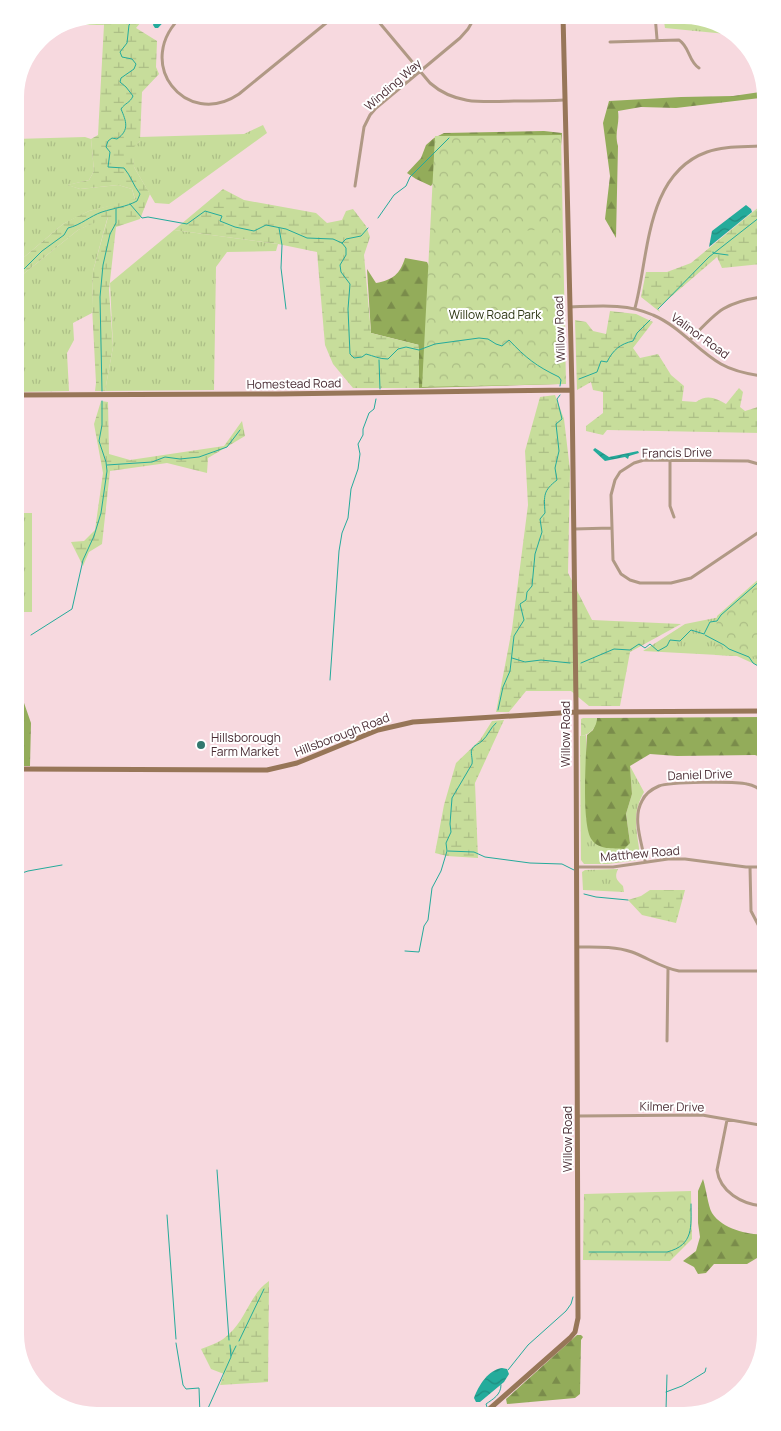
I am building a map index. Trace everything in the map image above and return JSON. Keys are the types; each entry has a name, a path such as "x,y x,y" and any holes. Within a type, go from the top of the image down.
{"street":[{"path":"175,24 165,39 162,50 163,68 170,83 183,96 194,102 208,104 227,101 239,94 325,24"},
{"path":"381,24 420,72 440,91 452,97 465,101 564,100"},
{"name":"Winding Way","path":"355,186 366,120 376,108 460,38 471,24"},
{"name":"Willow Road","path":"492,1407 570,1338 577,1327 578,1309 578,947 574,529 562,24"},
{"path":"656,24 657,40"},
{"path":"610,42 674,39 682,42 687,48 694,65 699,68"},
{"path":"635,308 648,239 660,198 670,180 686,163 707,152 757,146"},
{"path":"690,340 723,307 735,302 757,298"},
{"name":"Valinor Road","path":"570,307 614,306 635,308 661,319 711,358 725,366 757,375"},
{"name":"Homestead Road","path":"24,395 572,390"},
{"name":"Francis Drive","path":"757,464 748,461 639,461 629,465 620,472 612,490 611,528 613,560 621,574 635,582 678,582 691,578 757,533"},
{"path":"670,461 670,506 674,517"},
{"path":"574,529 611,528"},
{"name":"Hillsborough Road","path":"24,769 266,770 297,764 378,730 403,723 576,712 757,711"},
{"name":"Daniel Drive","path":"645,861 638,814 642,800 654,789 669,784 742,783 757,788"},
{"name":"Matthew Road","path":"577,867 613,866 668,859 685,859 757,867"},
{"path":"750,867 751,911 757,923"},
{"path":"578,947 603,947 630,952 668,969 757,971"},
{"path":"667,1040 668,969"},
{"name":"Kilmer Drive","path":"578,1116 673,1114 709,1116 757,1125"},
{"path":"727,1120 717,1170 718,1176 725,1188 736,1197 750,1205 757,1206"}],"green space":[{"path":"103,24 104,25 84,25"},
{"path":"139,24 136,28 157,41 156,67 159,74 142,92 140,141 133,148 134,167 150,194 140,219 116,227 109,290 113,347 105,391 95,391 92,306 93,271 108,217 78,230 24,274 24,257 63,224 76,217 89,211 135,199 132,189 118,185 80,189 67,185 89,180 94,171 91,139 98,135 104,25"},
{"path":"664,24 689,24 712,29 720,33 665,28"},
{"path":"757,92 757,98 676,108 641,107 618,111 616,238 605,219 610,176 603,123 609,101 733,96"},
{"path":"263,125 267,133 169,204 155,203 134,167 132,148 140,141 140,137 244,134"},
{"path":"544,131 562,133 561,146 440,173 431,186 407,173 421,158 426,145 444,133"},
{"name":"Willow Road Park","path":"561,135 566,384 422,387 435,136"},
{"path":"85,137 91,139 94,171 89,180 68,185 80,189 118,185 132,189 135,200 89,211 63,224 24,257 24,139"},
{"path":"223,189 244,200 316,213 327,223 342,220 346,211 353,209 366,226 370,237 364,255 371,333 419,345 419,388 353,388 333,364 325,345 317,252 278,244 174,230"},
{"path":"757,208 757,264 722,268 717,257 658,308 660,312 641,297 646,272 667,272 691,263"},
{"path":"108,216 93,271 92,313 73,323 74,340 67,353 69,391 24,392 24,274 78,230"},
{"path":"174,230 278,244 276,251 227,252 216,267 214,390 105,391 113,347 110,283"},
{"path":"536,230 536,239 522,239 522,231"},
{"path":"405,258 427,262 443,296 564,328 565,382 558,384 419,388 419,345 371,333 367,269 376,283 382,282 398,272"},
{"path":"610,311 636,314 653,322 633,348 640,358 658,354 671,375 684,386 682,401 696,402 704,398 711,398 726,404 739,388 743,392 740,407 745,411 757,407 757,433 607,430 603,435 586,431 586,426 603,413 603,392 593,390 591,382 577,390 575,320 586,322 593,331 606,334"},
{"path":"555,395 564,419 570,470 568,573 592,620 681,624 630,652 620,706 589,706 571,691 526,691 509,712 496,712 512,629 528,505 525,451 540,397"},
{"path":"101,401 108,402 109,454 130,460 224,446 242,421 245,436 208,458 207,473 167,463 110,471 102,544 89,552 83,566 71,542 84,541 95,530 103,473 94,424"},
{"path":"24,513 32,513 32,612 24,612"},
{"path":"757,580 757,657 715,655 717,616"},
{"path":"735,614 757,615 757,665 737,656 643,651 685,624"},
{"path":"24,703 31,723 30,766 24,766"},
{"path":"757,717 757,756 677,756 650,754 630,766 632,794 626,814 630,843 624,849 602,847 592,840 586,820 585,806 587,735 593,730 597,718"},
{"path":"597,718 592,730 581,736 581,719"},
{"path":"504,720 475,783 478,858 447,856 435,853 444,805 456,763 480,740 492,721"},
{"path":"586,735 586,819 630,843 626,814 632,794 630,766 644,792 636,815 640,855 638,860 608,864 584,864 581,860 580,736"},
{"path":"618,869 616,877 623,886 624,892 583,890 582,872 585,870"},
{"path":"650,890 685,890 676,923 642,915 628,900 641,896"},
{"path":"703,1179 709,1206 717,1219 736,1230 757,1234 757,1258 747,1264 714,1264 706,1273 698,1274 694,1267 683,1261 696,1251 700,1237 698,1191"},
{"path":"691,1191 692,1239 670,1261 583,1260 584,1194"},
{"path":"269,1281 268,1382 220,1385 224,1374 211,1369 201,1349 220,1341 235,1328 257,1293"},
{"path":"577,1335 583,1337 581,1340 580,1394 575,1398 507,1404 506,1399"}],"water":[{"path":"162,24 158,28 155,28 153,25"},
{"path":"746,205 752,212 709,247 712,231"},
{"path":"595,448 609,457 638,451 639,453 629,456 628,459 625,457 605,461 593,450"},
{"path":"502,1368 507,1369 509,1374 504,1382 480,1402 476,1402 474,1398 488,1375"}],"waterway":[{"path":"24,269 42,251 64,235 68,228 102,212 137,201 140,194 124,168 108,167 110,152 106,147 108,141 112,138 117,139 124,132 126,125 121,109 133,96 120,82 121,78 134,69 136,64 132,59 122,57 120,52 127,43 130,24"},
{"path":"378,218 394,195 406,186 410,177 449,138"},
{"path":"130,204 142,218 148,217 187,224 205,211 222,216 220,221 235,227 254,231 266,225 286,229 307,238 333,239 342,243 346,248 346,255 340,265 341,272 350,284 348,309 350,354 354,358 362,357 366,354 388,359 398,349 406,347 419,350 435,344 479,338 488,339 502,346 509,340 532,361 559,377 561,380 560,386"},
{"path":"102,391 100,297 103,265 110,234 116,223 116,209"},
{"path":"658,309 709,257 757,219"},
{"path":"279,228 282,245 281,268 286,309"},
{"path":"342,243 346,239 361,236 368,228"},
{"path":"713,252 728,255"},
{"path":"579,379 597,372 601,361 607,362 617,348 633,341 637,333 650,320"},
{"path":"379,360 380,389"},
{"path":"498,710 503,687 510,671 514,636 524,620 520,604 526,600 527,592 532,586 535,554 542,532 540,519 545,513 545,494 549,487 557,480 555,468 559,451 556,424 562,419 557,399 560,395"},
{"path":"330,680 339,551 342,533 348,518 351,489 358,469 360,454 358,444 363,435 363,429 369,413 374,409 376,399"},
{"path":"31,635 72,609 83,560 94,536 101,513 107,471 99,441 102,425 102,401"},
{"path":"107,465 152,462 165,457 180,459 199,457 227,447 240,430"},
{"path":"581,663 614,649 630,650 639,644 645,648 650,644 658,651 667,646 670,640 680,641 691,630 704,634 710,622 717,621 721,615 757,583"},
{"path":"705,635 729,649 749,657 757,665"},
{"path":"512,658 525,662 541,660 570,663"},
{"path":"405,951 419,952 424,926 428,920 432,888 441,871 447,851 446,843 451,832 452,798 472,764 472,749 484,739 496,723"},
{"path":"448,851 474,852 485,857 530,863 562,864 574,870"},
{"path":"24,872 62,865"},
{"path":"584,894 628,900"},
{"path":"217,1170 229,1340"},
{"path":"589,1252 667,1252 676,1249 682,1245 689,1234 691,1227 691,1204"},
{"path":"167,1215 176,1339"},
{"path":"239,1341 264,1289"},
{"path":"508,1370 528,1345 566,1311 573,1297"},
{"path":"176,1343 183,1385 186,1389 199,1388 200,1407"},
{"path":"209,1407 231,1357 230,1345"},
{"path":"231,1356 236,1346"},
{"path":"666,1392 682,1386 705,1372 706,1368"},
{"path":"666,1407 667,1375"},
{"path":"487,1407 486,1404 498,1394 501,1385"}],"place":[{"name":"Hillsborough Farm Market","path":"201,745"}]}
